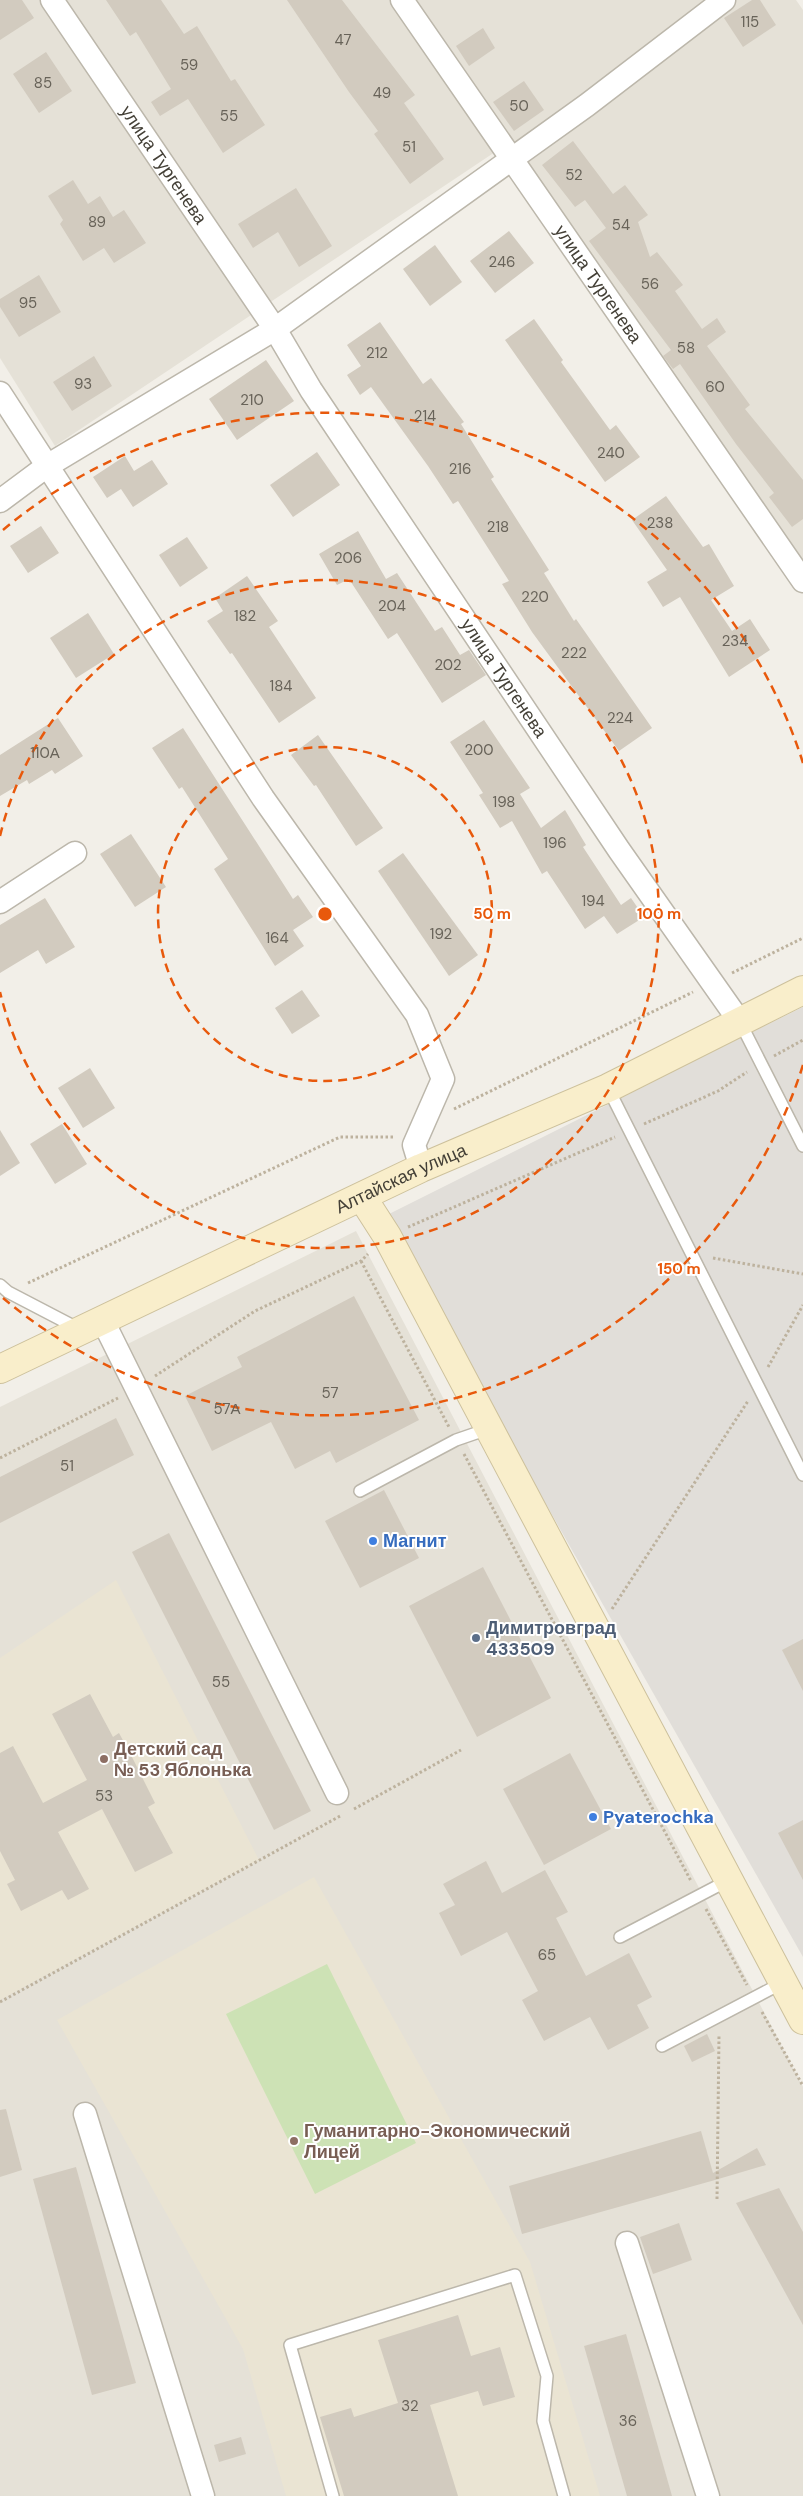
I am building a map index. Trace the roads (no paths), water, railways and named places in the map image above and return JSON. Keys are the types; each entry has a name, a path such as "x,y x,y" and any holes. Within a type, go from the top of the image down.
{"street":[{"name":"улица Тургенева","path":"52,0 275,329 311,390 608,834 740,1022"},
{"name":"улица Тургенева","path":"402,0 803,581"},
{"path":"0,500 47,466 275,329 587,105 724,0"},
{"path":"0,394 263,798 417,1015 443,1079 414,1145 421,1168"},
{"path":"0,902 75,853"},
{"name":"Алтайская улица","path":"0,1369 421,1168 608,1088 803,990"},
{"path":"362,1197 387,1236 803,2020"},
{"path":"91,1325 337,1793"},
{"path":"86,2114 203,2496"},
{"path":"627,2242 708,2496"}],"lane":[{"path":"740,1022 803,1146"},
{"path":"608,1088 803,1475"},
{"path":"0,1285 8,1292 91,1325"},
{"path":"360,1491 456,1440 488,1429"},
{"path":"620,1937 729,1880"},
{"path":"662,2046 784,1982"},
{"path":"333,2496 290,2345 516,2275 547,2376 543,2421 564,2496"}],"place":[{"name":"Магнит","path":"373,1541"},
{"name":"Димитровград 433509","path":"476,1638"},
{"name":"Детский сад № 53 Яблонька","path":"104,1759"},
{"name":"Pyaterochka","path":"593,1817"},
{"name":"Гуманитарно-Экономический Лицей","path":"294,2141"}]}
